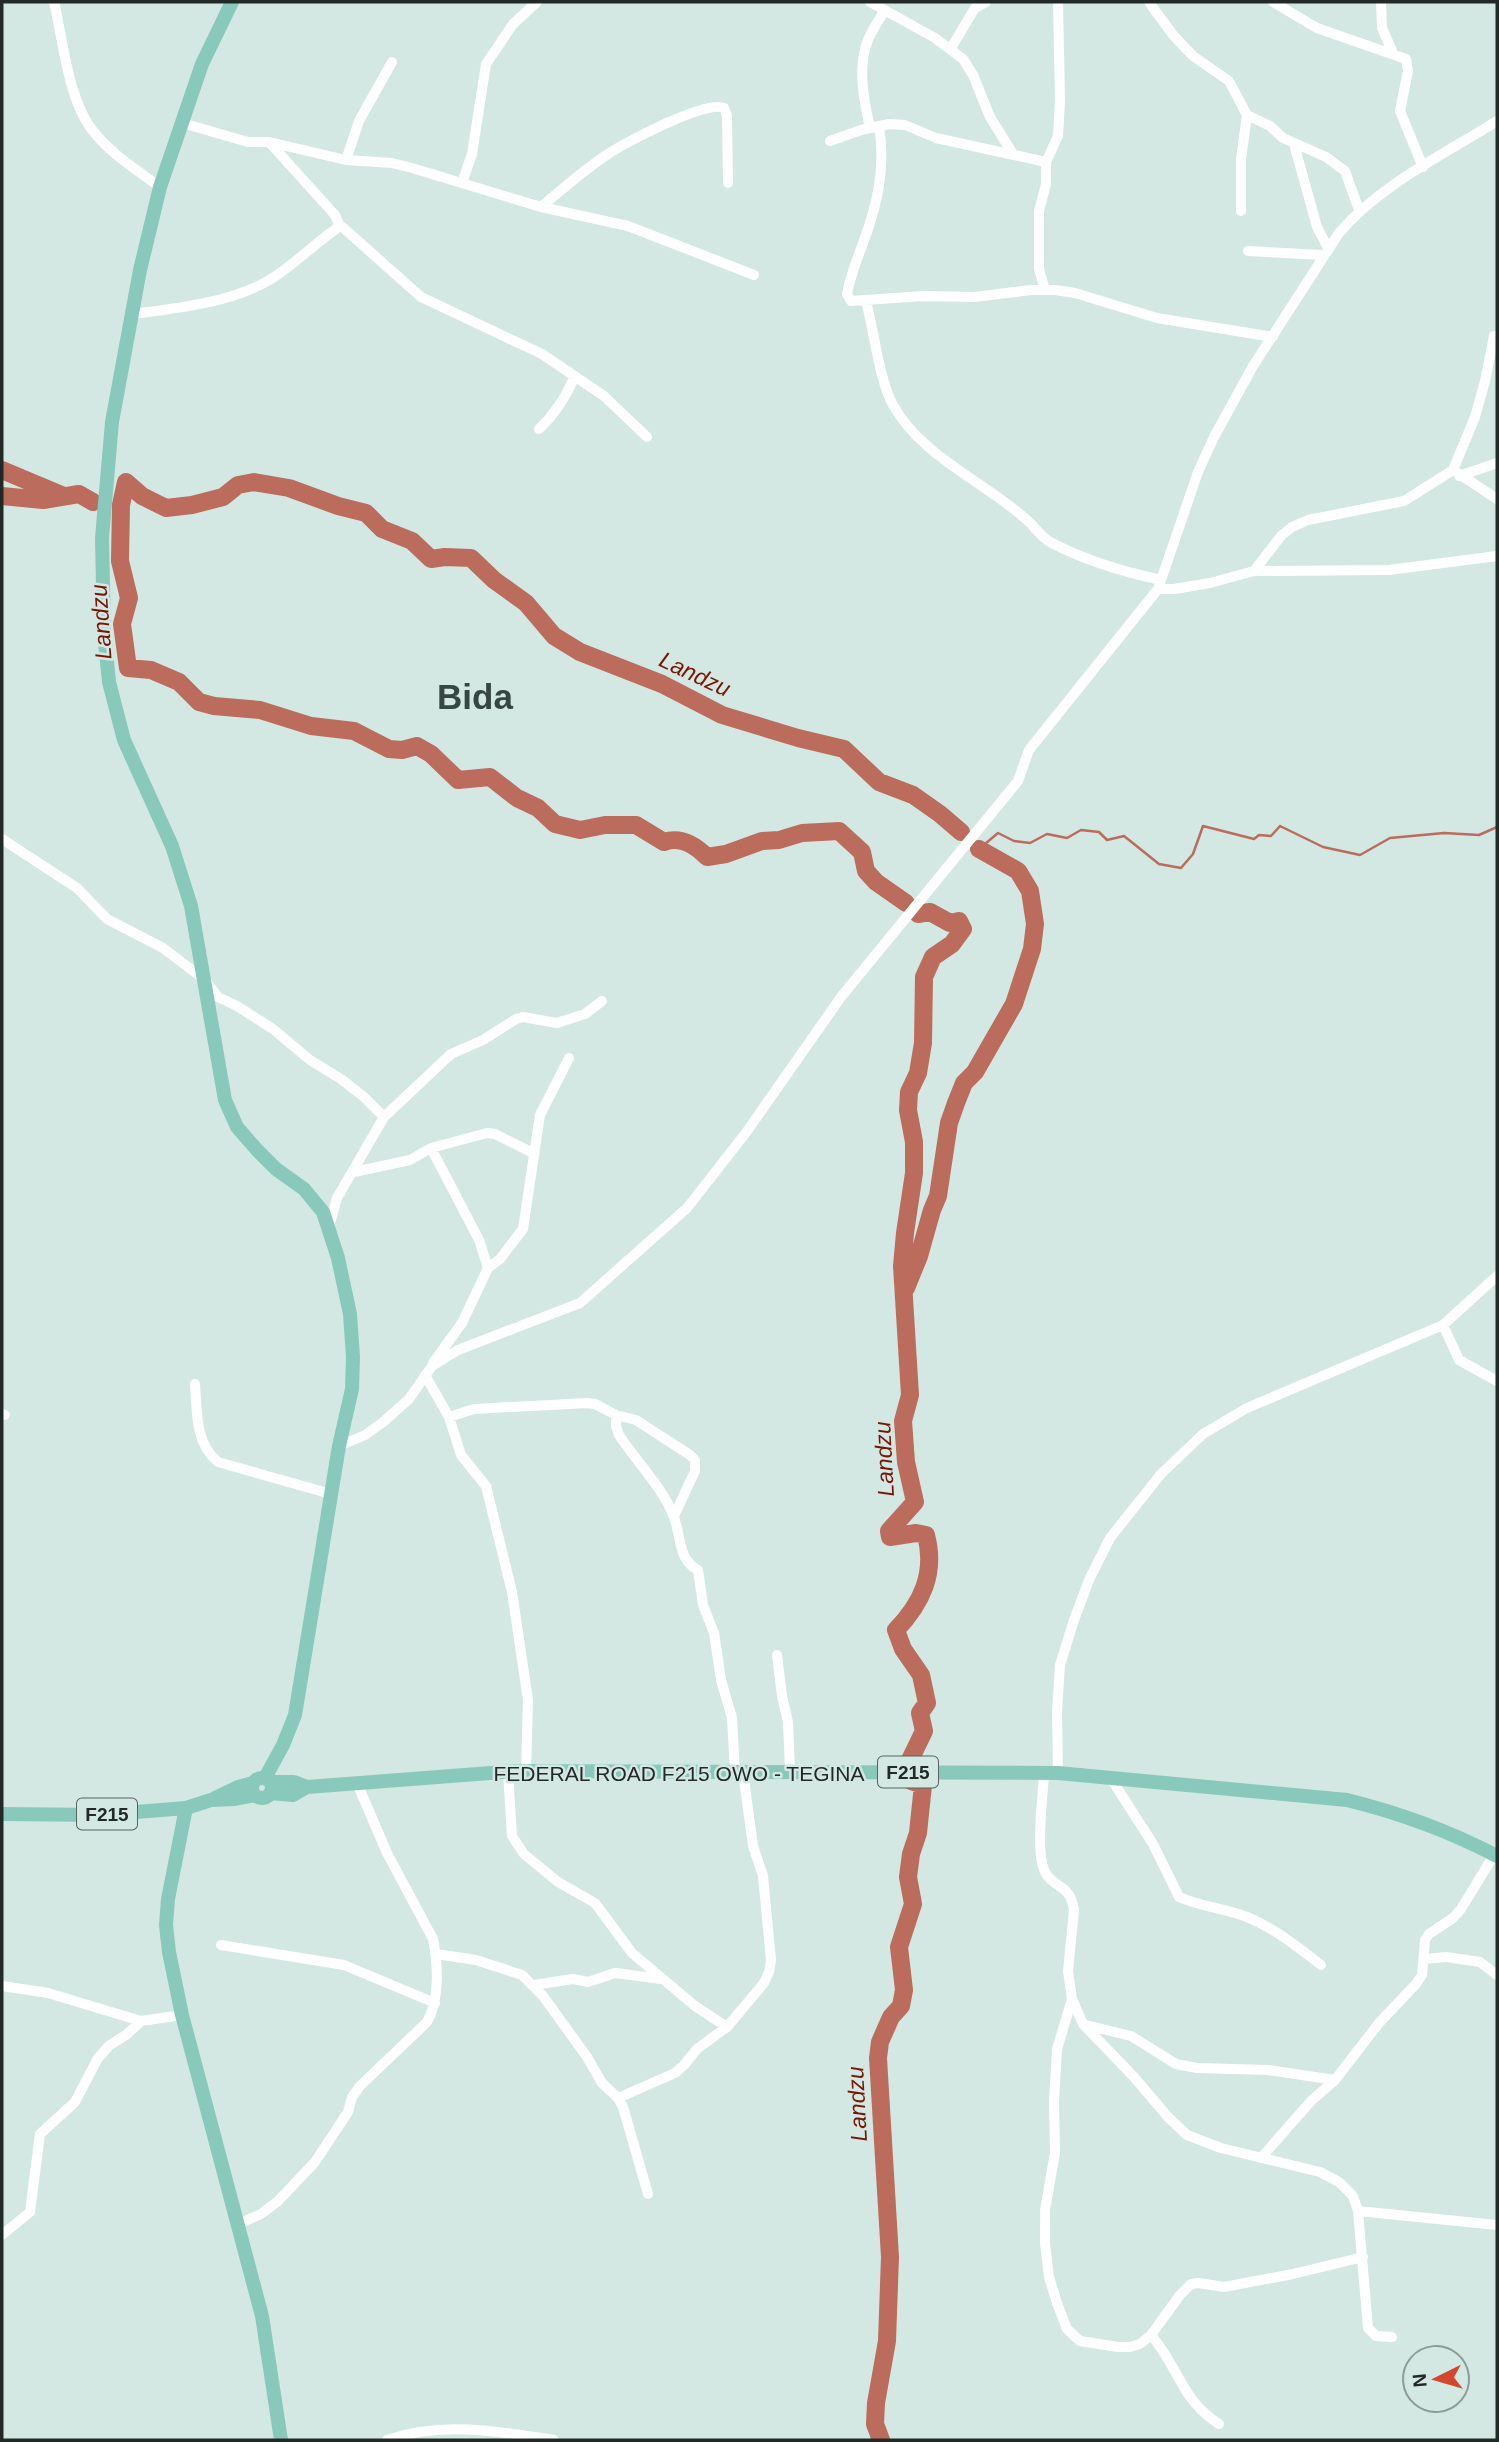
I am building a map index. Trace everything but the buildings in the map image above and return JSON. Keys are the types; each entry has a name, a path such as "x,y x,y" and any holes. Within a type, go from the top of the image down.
{"main road":[{"path":"232,2 202,64 160,187 140,270 112,422 102,538 104,632 107,669 116,715 124,740 172,846 191,906 225,1100 237,1127 276,1169 304,1189 323,1212 350,1314 352,1389 339,1446 295,1715 263,1786"},
{"name":"FEDERAL ROAD F215 OWO - TEGINA","path":"263,1786 293,1795 307,1787 526,1771 1051,1773 1347,1800 1428,1824 1496,1856"},
{"name":"F215","path":"2,1814 99,1815 186,1808 211,1800 235,1800 263,1786"},
{"path":"186,1808 168,1899 166,1925 169,1952 182,2015 262,2316 281,2440"}],"street":[{"path":"54,2 74,90 92,131 116,155 160,187"},
{"path":"462,183 472,153 486,64 513,24 537,2"},
{"path":"870,2 917,27 951,48 963,59 973,75 990,117 1013,154"},
{"path":"951,48 975,8 986,2"},
{"path":"1045,290 1038,269 1039,211 1046,184 1046,162 1058,136 1058,2"},
{"path":"1149,2 1173,35 1193,56 1229,81 1247,115 1269,126 1283,138 1326,158 1345,171 1359,210"},
{"path":"1273,2 1317,28 1406,59 1409,65 1400,111 1423,167"},
{"path":"1381,2 1382,28 1393,53"},
{"path":"884,11 868,41 864,58 864,96 883,157 878,200 852,271 847,294 851,300 924,296 974,297 1045,290 1075,293 1157,318 1273,337"},
{"path":"346,160 359,121 392,62"},
{"path":"541,207 608,154 680,117 715,105 724,108 727,116 728,183"},
{"path":"1241,211 1241,159 1247,115"},
{"path":"429,1370 458,1350 580,1303 687,1208 745,1134 841,997 1018,781 1029,750 1160,584 1198,472 1213,437 1326,252 1359,210 1497,121"},
{"path":"182,123 248,142 269,142 346,160 393,163 541,207 628,226 754,275"},
{"path":"830,141 874,127 905,125 936,138 1046,162"},
{"path":"269,142 335,215 339,224 421,297 522,343 604,396 647,437"},
{"path":"1294,144 1326,252"},
{"path":"133,314 175,309 215,300 260,285 270,280 339,224"},
{"path":"1248,251 1326,252"},
{"path":"866,301 887,388 892,403 907,426 939,455 1027,520 1047,540 1174,589 1255,571 1389,570 1497,556"},
{"path":"1456,473 1485,381 1494,336"},
{"path":"539,429 561,405 575,376"},
{"path":"1255,571 1275,542 1292,527 1308,520 1404,501 1456,473 1497,463"},
{"path":"1456,473 1497,499"},
{"path":"2,839 77,888 107,919 163,948 205,980 218,997 273,1030 310,1060 356,1091 384,1117"},
{"path":"329,1227 337,1198 384,1117 451,1054 483,1040 516,1019 523,1017 557,1023 584,1014 602,1001"},
{"path":"339,1446 365,1435 409,1399 462,1323 488,1268 500,1259 523,1229 540,1115 569,1058"},
{"path":"354,1172 410,1160 431,1148 487,1133 495,1134 533,1153"},
{"path":"431,1148 480,1240 488,1268"},
{"path":"1392,2337 1376,2336 1368,2328 1363,2257 1353,2196 1339,2182 1321,2172 1222,2148 1187,2135 1083,2024 1072,1999 1068,1971 1074,1910 1072,1901 1069,1892 1046,1873 1040,1855 1051,1773 1060,1665 1089,1580 1110,1538 1161,1474 1203,1434 1247,1408 1443,1325 1497,1276"},
{"path":"1443,1325 1459,1360 1497,1381"},
{"path":"429,1370 449,1417 461,1455 486,1486 512,1592 528,1700 526,1771"},
{"path":"195,1384 201,1436 206,1451 213,1458 224,1464 331,1494"},
{"path":"449,1417 474,1409 567,1403 595,1404 616,1415 636,1420 695,1460 695,1471 674,1516"},
{"path":"616,1415 619,1435 674,1516 687,1562 698,1570 703,1605 714,1633 721,1681 732,1718 753,1846 763,1876 771,1960 764,1983 727,2027 697,2049 675,2073 618,2098"},
{"path":"778,1655 782,1696 788,1714 790,1771"},
{"path":"508,1772 513,1840 536,1866 595,1903 632,1953 661,1979 727,2027"},
{"path":"1110,1777 1153,1844 1179,1897 1255,1921 1289,1941 1321,1965"},
{"path":"238,2224 261,2214 278,2202 315,2162 348,2112 352,2097 360,2086 427,2022 435,2003 436,1954 433,1939 387,1853 356,1783"},
{"path":"1261,2158 1311,2101 1335,2080 1379,2023 1416,1984 1422,1975 1423,1946 1429,1934 1461,1909 1496,1856"},
{"path":"221,1945 344,1965 435,2003"},
{"path":"436,1954 506,1968 523,1975 534,1985 587,2057 601,2083 618,2098 634,2141 648,2194"},
{"path":"1424,1959 1447,1957 1480,1962 1497,1975"},
{"path":"534,1985 573,1979 588,1982 615,1973 661,1979"},
{"path":"2,1986 48,1993 141,2021 182,2015"},
{"path":"1072,1999 1057,2049 1055,2153 1045,2210 1045,2244 1049,2277 1067,2329 1080,2341 1130,2347 1140,2344 1151,2335 1191,2284 1224,2287 1363,2257"},
{"path":"2,2235 30,2212 40,2134 75,2102 98,2058 141,2021"},
{"path":"1083,2024 1131,2036 1176,2064 1197,2068 1268,2070 1335,2080"},
{"path":"1357,2211 1497,2225"},
{"path":"1151,2335 1161,2346 1193,2403 1219,2424"},
{"path":"387,2440 438,2429 459,2435 489,2430 554,2440"}],"waterway":[{"name":"Landzu","path":"2,470 64,496"},
{"name":"Landzu","path":"906,903 876,882 866,871 862,852 839,831 802,833 707,857 687,843 676,840 664,842 636,825 605,825 580,830 555,824 538,808 517,798 490,777 458,780 431,754 417,746 402,750 389,749 354,731 311,726 260,710 199,702 179,682 151,670 128,668 122,624 129,598 120,561 121,505 126,482 142,496 166,508 223,497 238,485 254,482 289,488 366,513 382,529 412,541 431,559 471,558 494,580 526,603 554,636 580,652 662,684 722,715 844,749 879,782 913,795 961,832"},
{"name":"Landzu","path":"2,496 43,500 79,494 93,502"},
{"path":"979,849 998,833 1014,841 1030,843 1047,834 1067,838 1081,830 1099,832 1107,840 1124,836 1159,864 1181,868 1193,854 1203,826 1254,839 1259,835 1271,836 1280,826 1323,847 1360,855 1390,838 1444,833 1479,835 1497,827"},
{"name":"Landzu","path":"906,1288 938,1196 949,1123 956,1103 964,1083 975,1072 1014,1004 1032,949 1035,924 1030,891 1018,871 979,849"},
{"name":"Landzu","path":"910,1760 924,1731 920,1713 927,1703 921,1675 903,1649 896,1630 920,1598 928,1575 929,1549 926,1535 916,1533 890,1537 889,1531 915,1502 906,1462 903,1421 910,1395 902,1266 914,1173 914,1142 908,1110 909,1092 918,1073 923,1043 924,977 933,957 952,944 963,929 959,921 950,923 930,912 918,914"},
{"name":"Landzu","path":"881,2440 875,2424 876,2403 887,2341 890,2257 878,2058 880,2042 891,2017 901,2006 904,1990 899,1947 913,1904 908,1877 911,1854 918,1833 923,1785 911,1781"}],"district":[{"name":"Bida","path":"475,696"}]}
